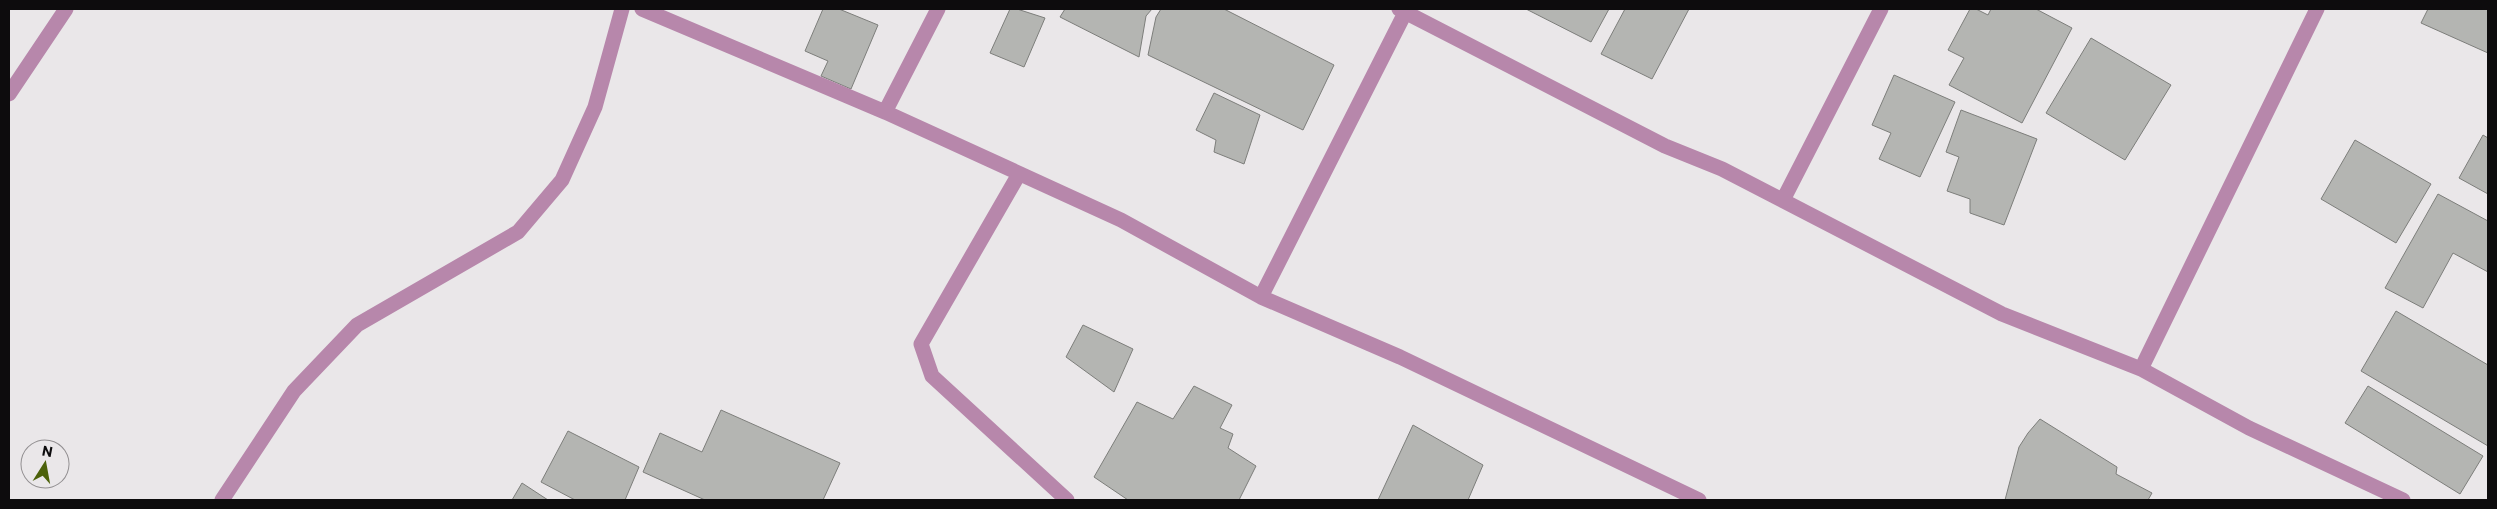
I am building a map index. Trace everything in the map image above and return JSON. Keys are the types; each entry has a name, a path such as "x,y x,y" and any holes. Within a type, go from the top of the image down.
{"street":[{"path":"9,94 66,9"},
{"path":"222,500 294,391 357,325 518,232 562,180 595,107 622,9"},
{"path":"642,9 885,112 1122,220 1260,297 1400,357 1699,500"},
{"path":"885,112 938,9"},
{"path":"1784,200 1880,9"},
{"path":"2141,369 2317,9"},
{"path":"1260,297 1404,10 1665,146 1722,169 2002,314 2141,369 2249,428 2403,500"},
{"path":"1019,174 921,344 932,376 1067,500"}],"building":[{"path":"823,9 839,9 878,25 851,89 821,76 828,61 805,51"},
{"path":"1010,9 1017,9 1045,18 1024,67 990,53"},
{"path":"1065,9 1152,9 1146,16 1139,57 1060,17"},
{"path":"1161,9 1224,9 1334,65 1303,130 1148,55 1156,17"},
{"path":"1526,9 1609,9 1591,42"},
{"path":"1625,9 1689,9 1652,79 1601,54"},
{"path":"1970,9 1976,9 1988,15 1991,9 2036,9 2072,28 2022,123 1949,85 1964,58 1948,50"},
{"path":"2428,9 2488,9 2488,53 2421,23"},
{"path":"2091,38 2171,85 2125,160 2046,113"},
{"path":"1894,75 1955,102 1920,177 1879,159 1891,133 1872,125"},
{"path":"1214,93 1260,115 1244,164 1214,152 1216,140 1196,130"},
{"path":"1961,110 2037,139 2004,225 1970,213 1970,199 1947,191 1959,157 1946,152"},
{"path":"2483,135 2488,138 2488,194 2459,178"},
{"path":"2355,140 2431,184 2396,243 2321,199"},
{"path":"2438,194 2488,221 2488,272 2453,253 2423,308 2385,288"},
{"path":"2396,311 2488,365 2488,446 2361,371"},
{"path":"1083,325 1133,349 1114,392 1066,357"},
{"path":"1194,386 1232,405 1220,428 1233,434 1228,448 1256,466 1239,500 1128,500 1094,477 1137,402 1173,419"},
{"path":"2368,386 2483,456 2460,494 2345,423"},
{"path":"721,410 840,463 823,500 705,500 643,472 660,433 702,452"},
{"path":"2040,419 2117,467 2116,474 2152,493 2148,500 2005,500 2019,447"},
{"path":"1413,425 1483,465 1468,500 1378,500"},
{"path":"568,431 639,467 625,500 575,500 541,482"},
{"path":"522,483 548,500 512,500"}]}
